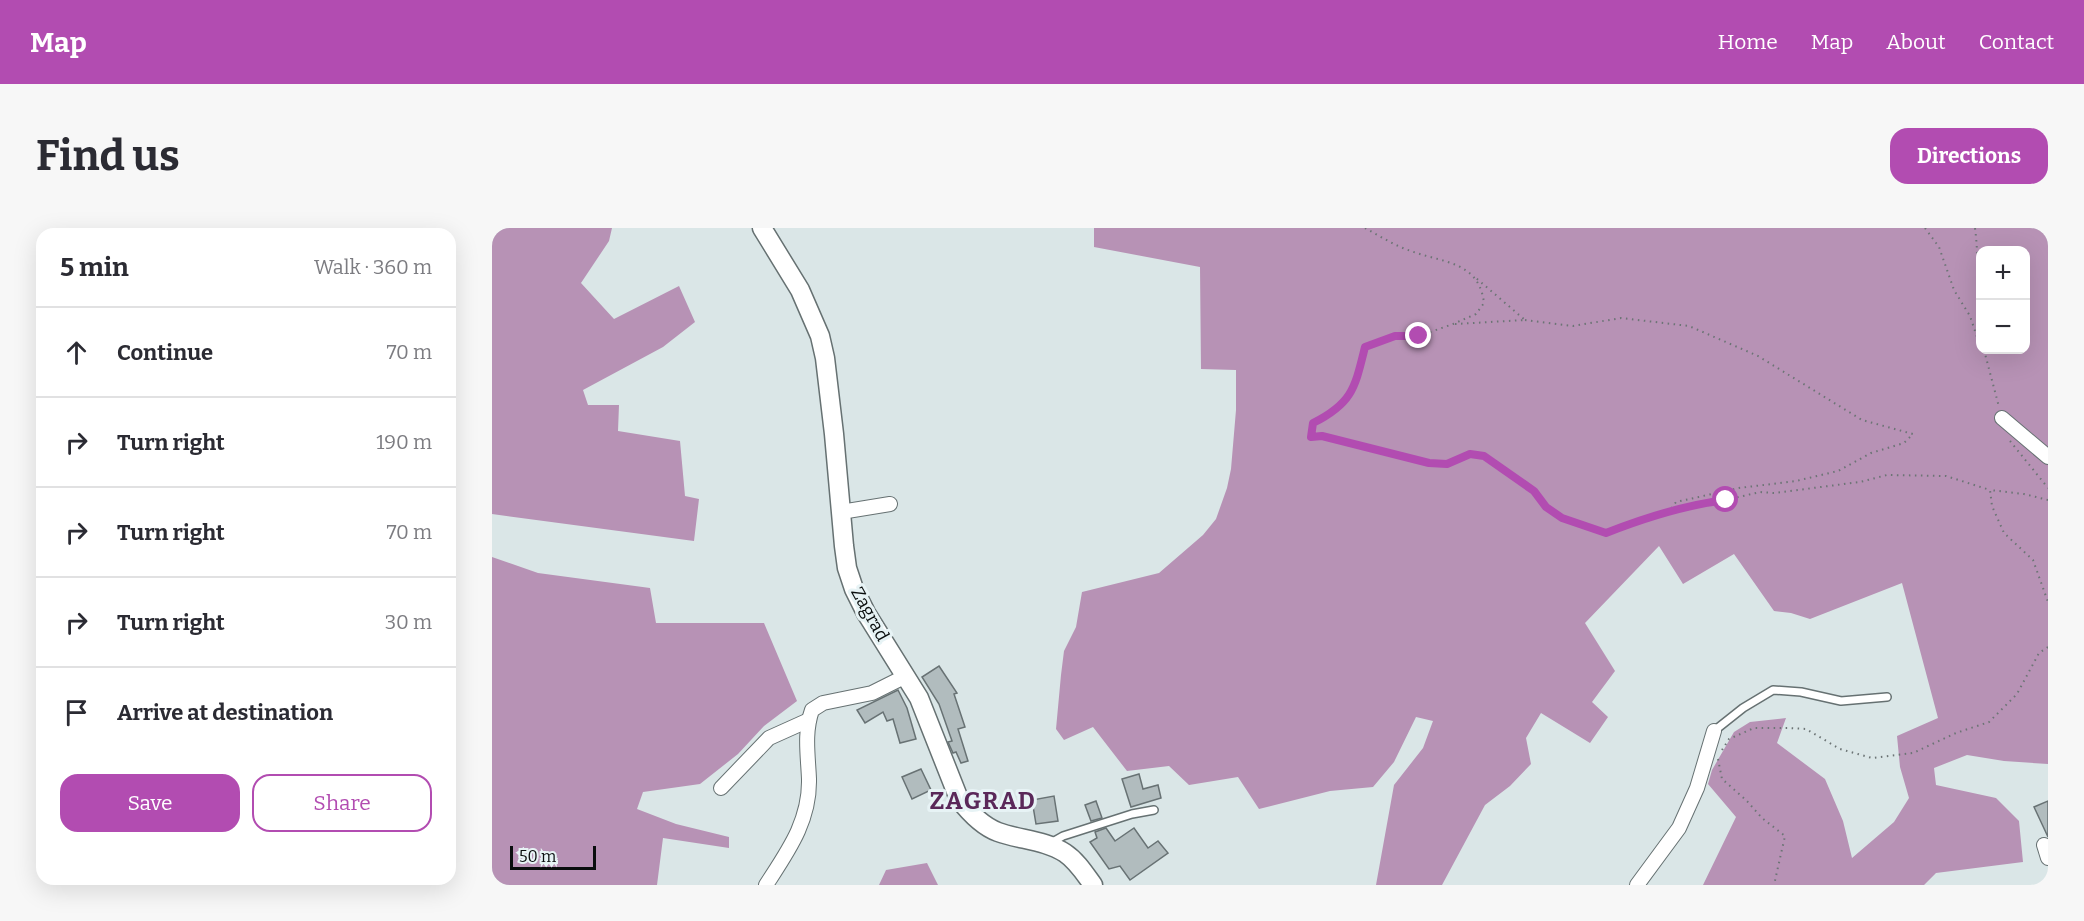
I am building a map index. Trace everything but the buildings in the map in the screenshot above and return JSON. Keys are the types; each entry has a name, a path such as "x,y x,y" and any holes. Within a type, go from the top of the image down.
{"main road":[{"name":"Zagrad","path":"762,228 800,290 820,336 826,369 847,568 866,613 919,698 956,790 967,809 996,832 1048,845 1065,853 1076,862 1093,885"}],"street":[{"path":"2002,418 2048,457"},
{"path":"841,512 890,504"},
{"path":"766,885 796,838 806,809 809,781 806,746 812,710 823,703 872,693 906,676"},
{"path":"721,789 769,738 809,720"},
{"path":"1637,885 1678,828 1697,788 1714,731"}],"lane":[{"path":"1714,731 1743,708 1773,690 1801,692 1841,701 1887,697"},
{"path":"1048,845 1063,836 1132,814 1154,810"}],"path":[{"path":"1365,228 1408,250 1437,260 1458,264 1526,320"},
{"path":"1925,228 1939,247 1954,290 1970,316 1976,333"},
{"path":"1975,228 1978,247 1978,300"},
{"path":"1474,276 1483,289 1484,303 1476,314 1419,336 1395,336 1365,347 1353,390 1332,414 1313,423 1311,437 1322,436 1429,463 1447,464 1470,454 1484,456 1534,491 1546,507 1562,518 1606,533 1632,523 1699,504 1760,492 1774,493 1860,482 1887,475 1946,476 1990,490 2024,494 2048,500"},
{"path":"1453,324 1526,320 1573,326 1621,318 1689,326 1758,356 1862,420 1913,434 1904,444 1871,453 1838,471 1796,481 1739,488 1676,502 1669,513"},
{"path":"1983,354 1986,361"},
{"path":"1990,490 1992,506 2004,533 2033,560 2048,602"},
{"path":"1774,885 1785,836 1762,819 1746,800 1722,779 1718,757 1730,739 1754,728 1806,729 1840,749 1872,759 1913,753 1956,733 1989,722 2017,694 2039,653 2048,647"}],"shaded area":[{"path":"492,228 612,228 609,241 581,283 614,319 679,286 695,322 663,347 583,390 588,405 619,405 618,431 680,441 685,496 699,499 694,541 492,514"},
{"path":"1094,228 2048,228 2048,764 2004,761 1967,755 1934,768 1936,785 1996,798 2019,821 2023,862 1936,873 1924,885 1703,885 1736,817 1708,784 1712,770 1734,732 1750,722 1786,718 1777,743 1825,779 1843,821 1852,858 1894,822 1909,798 1900,767 1897,736 1938,718 1902,583 1810,619 1774,611 1734,554 1683,584 1659,546 1585,623 1615,671 1592,702 1608,717 1590,743 1541,713 1526,738 1531,764 1510,786 1485,805 1442,885 1376,885 1394,785 1423,748 1433,721 1416,717 1394,762 1373,787 1330,791 1259,809 1238,777 1189,785 1169,766 1127,771 1093,727 1064,740 1056,729 1061,675 1064,651 1076,627 1082,592 1159,573 1203,535 1216,519 1227,488 1236,410 1236,370 1201,369 1200,267 1094,247"},
{"path":"492,557 538,573 650,588 656,623 764,623 797,701 764,726 738,754 700,784 643,792 637,809 676,824 729,837 729,848 663,838 657,885 492,885"},
{"path":"927,863 938,885 879,885 886,870"}],"district":[{"name":"ZAGRAD","path":"983,801"}],"route":[{"path":"1419,336 1395,336 1365,347 1353,390 1332,414 1313,423 1311,437 1322,436 1429,463 1447,464 1470,454 1484,456 1534,491 1546,507 1562,518 1606,533 1632,523 1699,504 1726,500"}]}
